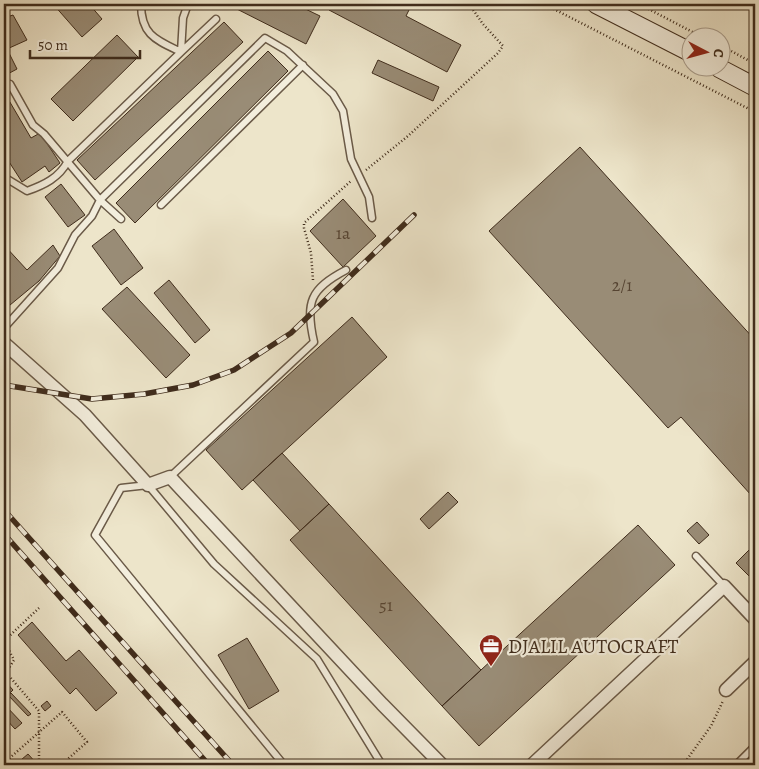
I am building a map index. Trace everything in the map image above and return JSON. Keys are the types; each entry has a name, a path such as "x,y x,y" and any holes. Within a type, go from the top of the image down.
{"street":[{"path":"596,4 682,47"},
{"path":"732,75 755,87"},
{"path":"4,342 85,415 148,485 170,477 382,704 442,765"},
{"path":"532,765 724,586 755,619"},
{"path":"726,690 755,662"}],"lane":[{"path":"141,4 146,30 156,40 181,52"},
{"path":"181,52 183,18 188,4"},
{"path":"4,177 27,191 44,185 63,171 68,161 216,19"},
{"path":"4,328 58,268 76,235 92,216 100,200 265,38 287,51 333,94 343,111 351,158 369,197 372,218"},
{"path":"161,205 303,65"},
{"path":"10,84 34,125 68,161 100,200 121,219"},
{"path":"170,477 314,342 310,325 312,299 319,288 346,270"},
{"path":"284,765 96,535 121,488 148,485 214,564 317,659 382,765"},
{"path":"696,556 724,586"},
{"path":"736,765 755,746"}],"path":[{"path":"312,299 311,253 304,223 326,201 408,136 498,53 503,46 483,24 469,4"},
{"path":"544,4 755,112"},
{"path":"639,4 685,28"},
{"path":"732,51 755,64"},
{"path":"6,673 14,660 4,641 39,608"},
{"path":"4,670 39,711 39,765"},
{"path":"683,765 711,726 722,705 726,690"},
{"path":"4,763 62,712 87,742 61,765"}],"building":[{"path":"53,4 89,4 102,19 82,37"},
{"path":"227,4 295,4 320,16 306,44"},
{"path":"332,4 383,4 393,9 396,4 412,4 406,16 461,45 447,72 329,10"},
{"path":"13,15 27,40 7,49 17,69 4,76 4,18"},
{"path":"224,22 243,42 95,180 77,160"},
{"path":"117,35 138,57 73,121 51,99"},
{"path":"268,51 288,71 135,223 116,203"},
{"path":"378,60 439,87 433,101 372,73"},
{"path":"4,92 31,138 40,133 60,163 49,172 45,166 22,182 4,154"},
{"path":"580,147 755,340 755,491 751,495 681,417 668,428 489,231"},
{"path":"61,184 85,215 68,227 45,197"},
{"path":"343,199 376,236 343,267 310,231"},
{"path":"114,229 143,268 121,285 92,246"},
{"path":"4,245 27,270 53,245 60,256 39,281 4,310"},
{"path":"169,280 210,330 195,343 154,293"},
{"path":"127,287 190,355 166,378 102,309"},
{"path":"352,317 387,357 242,490 206,450"},
{"path":"282,453 329,504 300,531 253,480"},
{"path":"448,492 458,502 429,529 420,519"},
{"path":"329,504 481,670 442,706 290,540"},
{"path":"697,522 709,535 699,544 687,531"},
{"path":"638,525 675,565 479,746 442,706"},
{"path":"755,544 755,580 754,581 736,563"},
{"path":"32,622 66,661 79,650 117,693 96,711 76,688 70,694 18,635"},
{"path":"247,638 279,691 249,709 218,655"},
{"path":"4,680 13,690 4,699"},
{"path":"11,693 31,714 28,716 8,695"},
{"path":"47,701 51,706 45,711 41,706"},
{"path":"5,705 22,723 15,729 4,717"},
{"path":"28,754 38,765 15,765"}],"railway":[{"path":"4,385 92,399 144,394 193,385 234,370 291,333 414,215"},
{"path":"4,510 233,765"},
{"path":"4,534 209,765"}],"place":[{"name":"DJALIL AUTOCRAFT","path":"491,667"}]}
